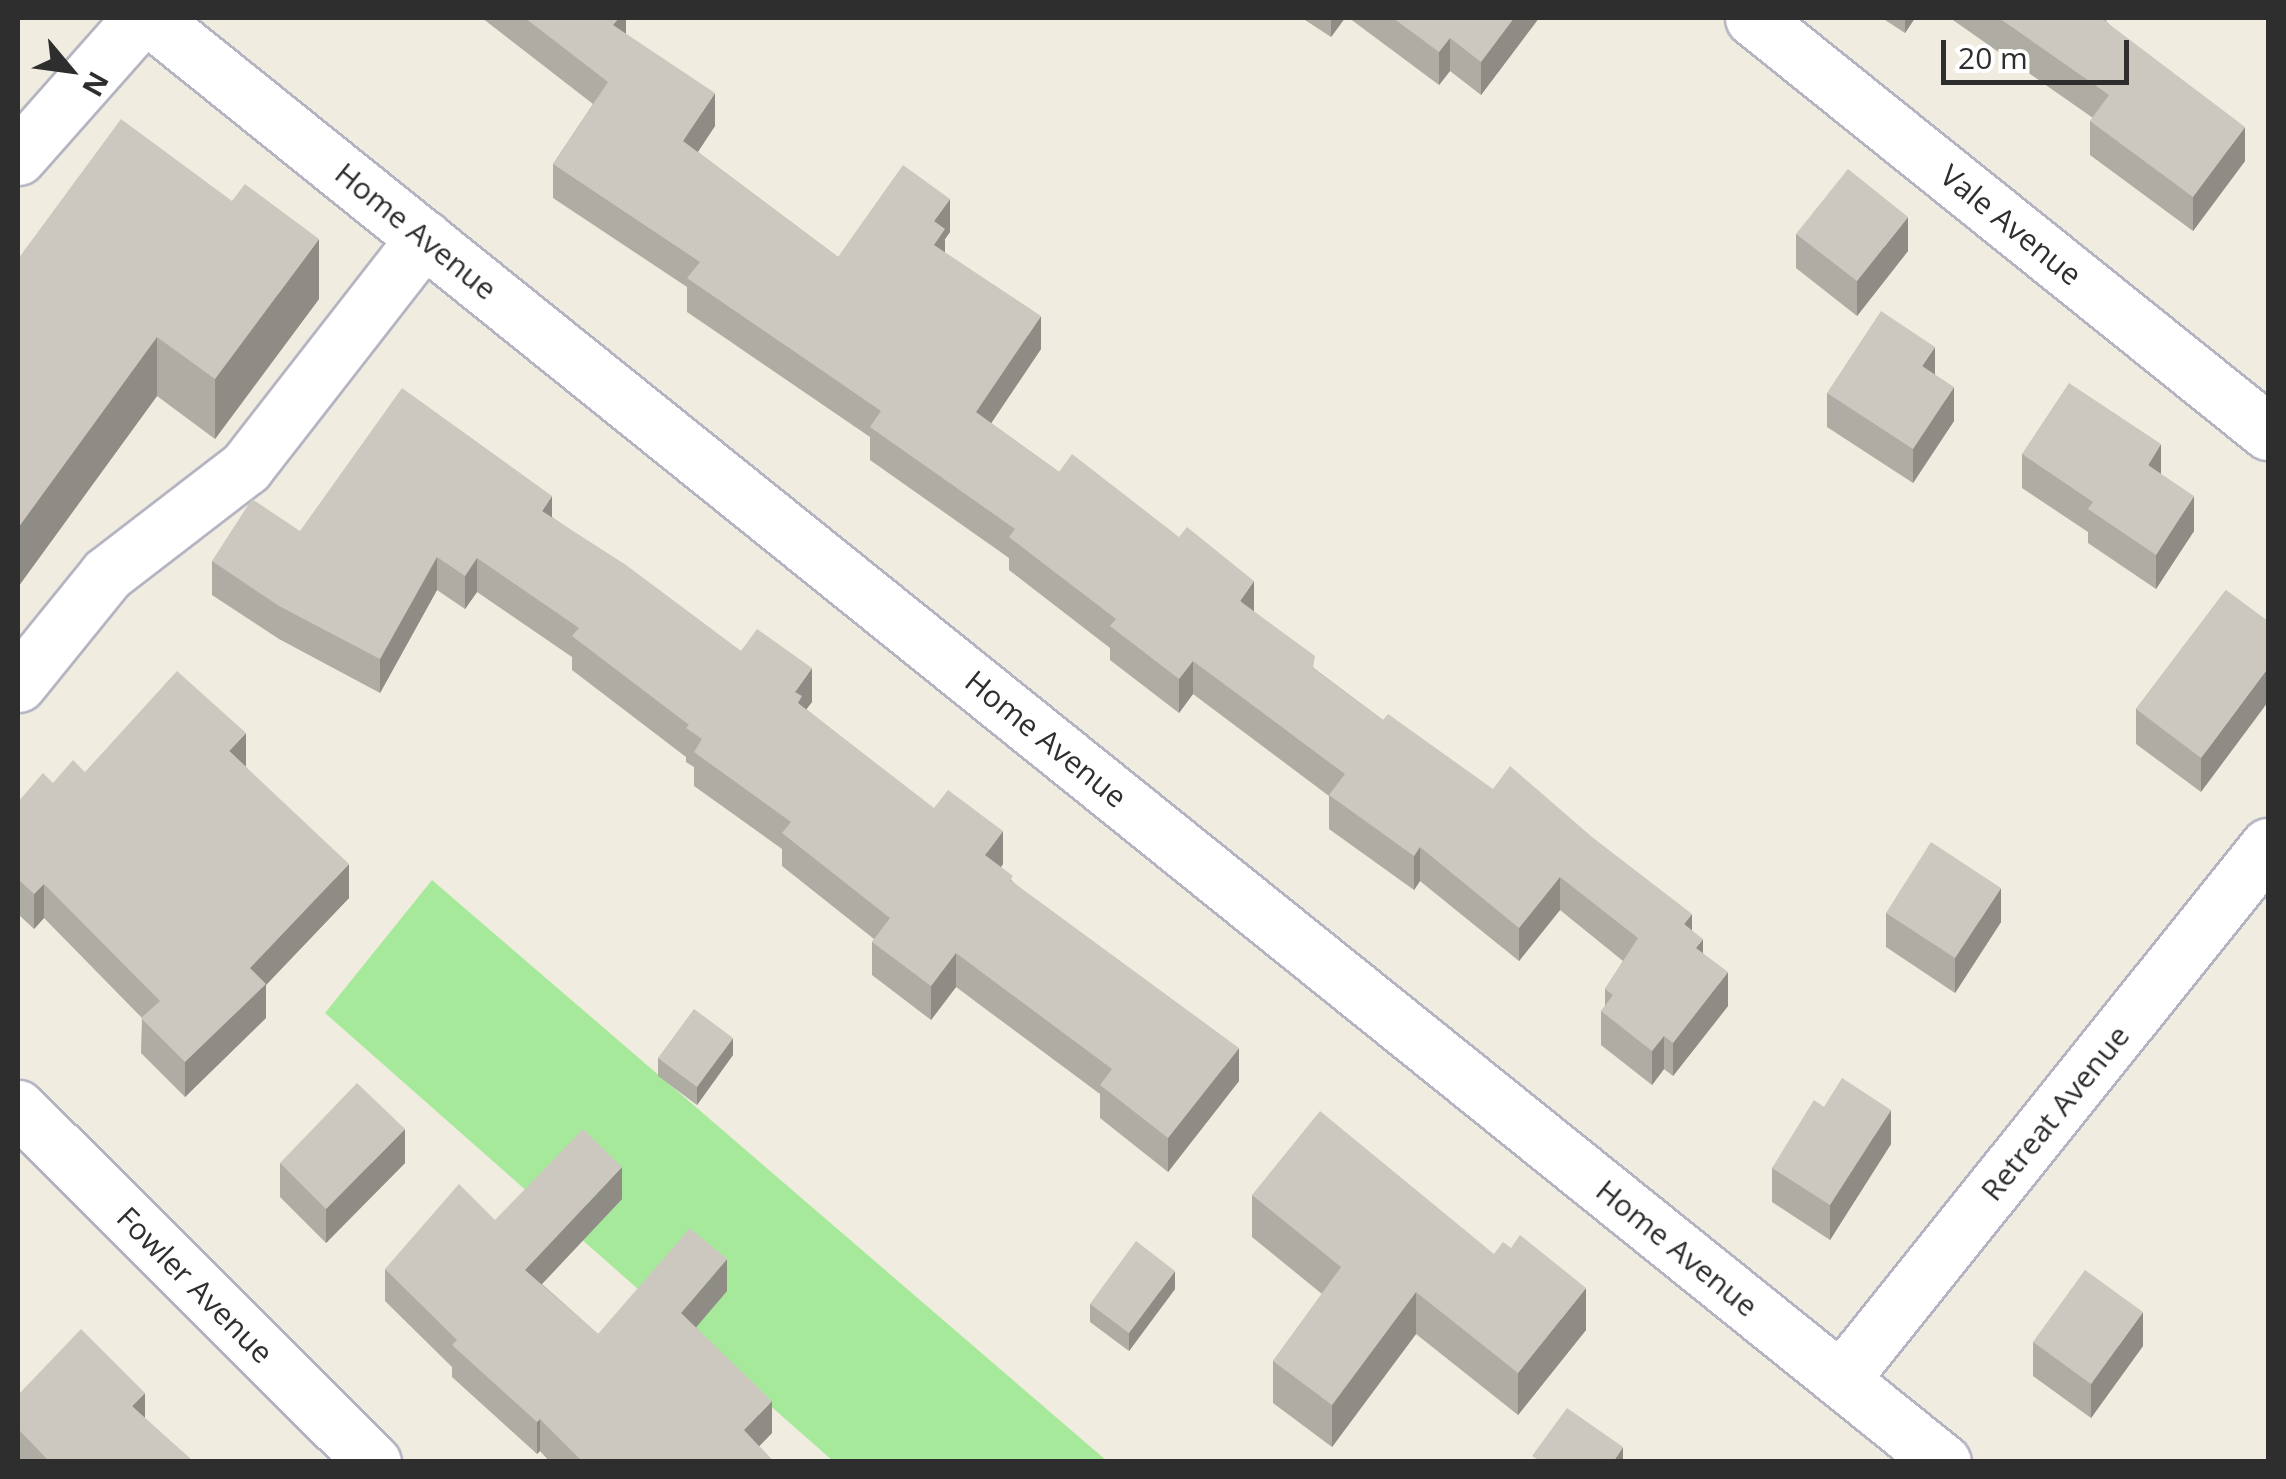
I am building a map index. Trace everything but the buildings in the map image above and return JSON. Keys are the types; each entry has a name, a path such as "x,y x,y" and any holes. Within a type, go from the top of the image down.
{"street":[{"path":"18,157 141,18"},
{"name":"Home Avenue","path":"150,18 1943,1462"},
{"name":"Vale Avenue","path":"1753,18 2268,432"},
{"path":"18,684 107,574 246,467 424,238"},
{"name":"Retreat Avenue","path":"1841,1380 2268,846"},
{"name":"Fowler Avenue","path":"18,1108 373,1462"}],"green space":[{"path":"432,880 1107,1461 833,1461 325,1013"}]}
